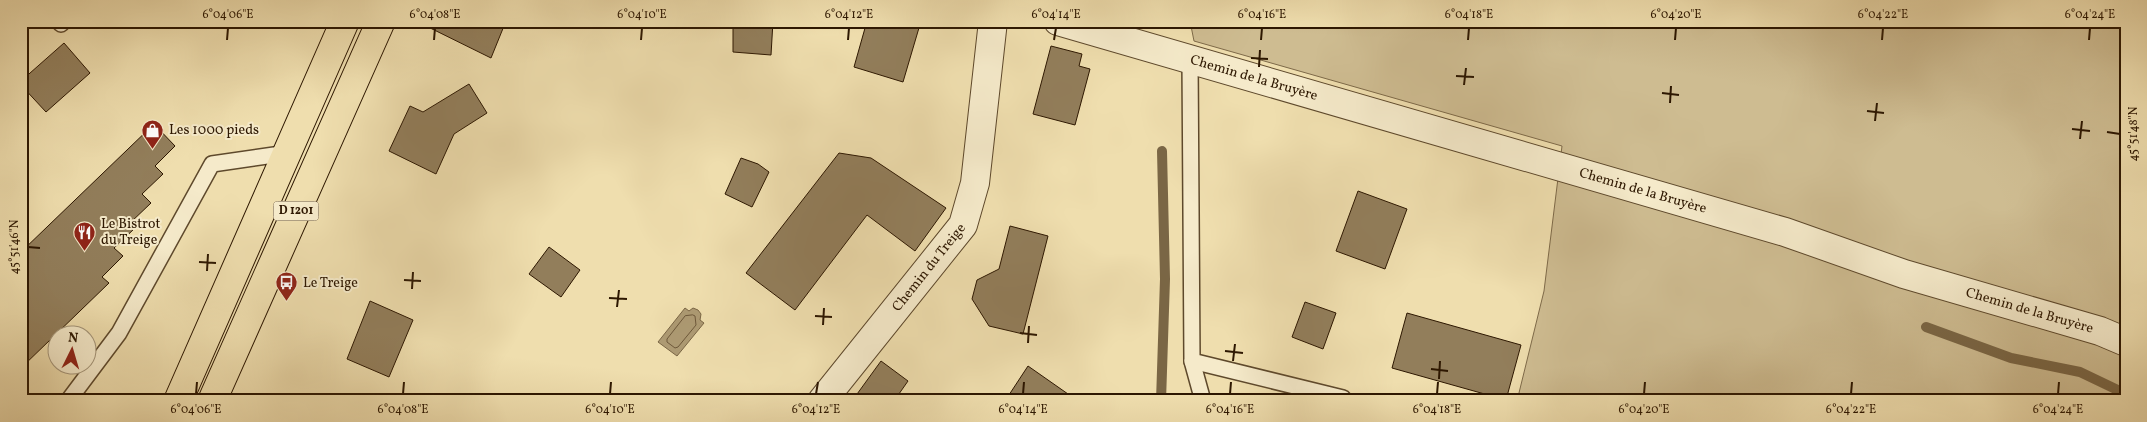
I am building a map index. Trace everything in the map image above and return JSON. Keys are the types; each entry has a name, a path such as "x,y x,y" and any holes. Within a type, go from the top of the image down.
{"main road":[{"name":"D 1201","path":"178,401 345,21"},
{"name":"D 1201","path":"212,401 380,21"}],"street":[{"name":"Chemin du Treige","path":"822,401 963,225 975,183 993,21"},
{"name":"Chemin de la Bruyère","path":"1058,21 1785,232 1904,274 2100,331 2126,342"}],"lane":[{"path":"58,21 61,24 64,21"},
{"path":"1190,59 1192,361 1203,401"},
{"path":"68,401 119,333 212,164 288,153"},
{"path":"1192,361 1343,398"}],"shaded area":[{"path":"1190,21 2126,21 2126,401 1517,401 1544,291 1562,146 1194,41"}],"water":[{"path":"685,308 689,311 693,308 698,310 701,314 700,320 704,323 677,356 658,342"}],"building":[{"path":"416,21 506,21 491,58"},
{"path":"733,21 773,21 771,55 733,52"},
{"path":"867,21 921,21 903,82 854,67"},
{"path":"64,43 90,73 46,112 21,85 21,81"},
{"path":"1051,46 1082,54 1079,66 1090,69 1075,125 1033,114"},
{"path":"469,84 487,113 454,134 436,174 389,151 410,106 423,112"},
{"path":"154,124 175,146 155,166 163,174 142,194 151,203 130,223 135,228 114,248 123,256 102,277 109,283 67,324 48,324 48,342 21,368 21,252"},
{"path":"839,153 871,158 946,208 915,251 867,215 795,310 746,273"},
{"path":"741,158 758,164 769,172 752,207 725,194"},
{"path":"1358,191 1407,209 1385,269 1336,251"},
{"path":"1010,226 1048,236 1023,334 989,326 972,299 977,280 999,269"},
{"path":"549,247 580,270 561,297 529,274"},
{"path":"370,301 413,320 389,377 347,359"},
{"path":"1305,302 1336,313 1323,349 1292,337"},
{"path":"1407,313 1521,345 1506,400 1392,368"},
{"path":"881,361 908,381 894,401 852,401"},
{"path":"1028,366 1078,401 1005,401"}],"waterway":[{"path":"1161,401 1165,279 1162,151"},
{"path":"1926,327 2011,358 2080,372 2126,394"}],"place":[{"name":"Les 1000 pieds","path":"153,149"},
{"name":"Le Bistrot du Treige","path":"85,251"},
{"name":"Le Treige","path":"287,302"}]}
